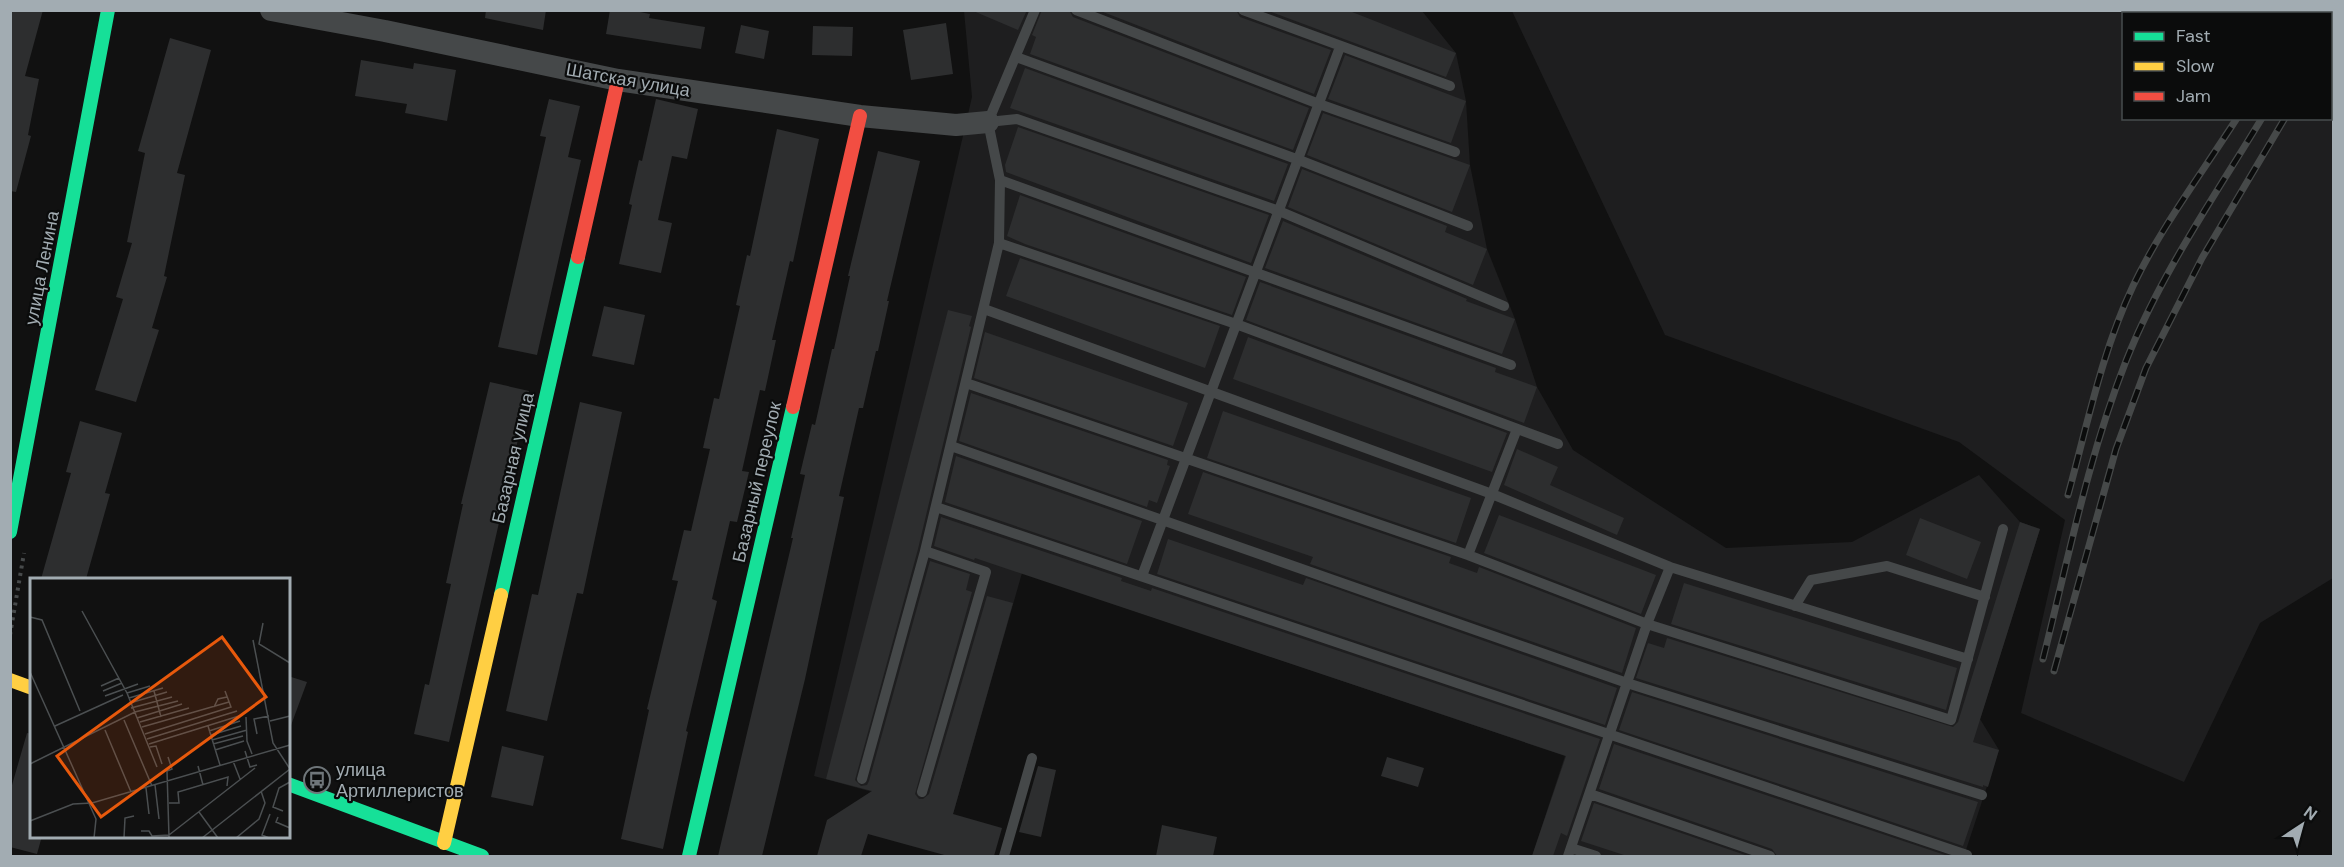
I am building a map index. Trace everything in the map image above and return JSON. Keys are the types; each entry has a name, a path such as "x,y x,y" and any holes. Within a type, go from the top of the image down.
{"street":[{"name":"улица Ленина","path":"10,532 108,10"},
{"name":"Шатская улица","path":"271,10 385,31 618,80 860,116 956,125 988,122"},
{"name":"Базарная улица","path":"444,843 618,80"},
{"name":"Базарный переулок","path":"689,856 860,116"},
{"path":"10,681 30,687"},
{"path":"290,785 482,856"}],"lane":[{"path":"862,779 925,551 999,243 1000,180 988,122 1035,10"},
{"path":"1076,10 1319,104 1455,152"},
{"path":"1243,10 1450,86"},
{"path":"1142,576 1340,46"},
{"path":"1016,57 1299,160 1468,226"},
{"path":"988,122 1017,119 1279,211 1504,306"},
{"path":"1000,180 1511,365"},
{"path":"999,243 1236,324 1558,444"},
{"path":"984,309 1492,494 1670,567 1968,659"},
{"path":"966,383 1468,555 1647,624 1951,720 2003,530"},
{"path":"1468,555 1517,429"},
{"path":"951,446 1627,683 1982,795"},
{"path":"936,507 1967,855"},
{"path":"922,792 986,572 925,551"},
{"path":"1795,606 1811,580 1887,566 1985,597"},
{"path":"1596,856 1570,852 1647,624 1670,567"},
{"path":"1004,856 1032,758"},
{"path":"1590,794 1770,856"}],"shaded area":[{"path":"964,11 1422,11 1456,53 1466,101 1470,165 1487,249 1515,319 1537,387 1573,450 1726,548 1852,542 1979,475 2020,522 2040,529 1980,719 1999,750 1964,856 1532,856 1565,756 1022,573 953,814 814,776 972,97"},
{"path":"1512,11 2333,11 2333,578 2260,623 2184,782 2021,713 2065,520 1959,442 1665,335"}],"building":[{"path":"10,10 43,10 25,76 39,79 28,135 31,136 16,192 10,191"},
{"path":"486,10 546,10 543,30 485,18"},
{"path":"610,10 630,10 650,14 649,18 705,27 701,49 606,34"},
{"path":"971,10 1027,10 1018,30"},
{"path":"1042,10 1069,10 1073,17 1309,108 1293,150 1030,54 1036,37 1032,35"},
{"path":"1098,10 1236,10 1240,17 1331,50 1314,94"},
{"path":"1266,10 1347,10 1456,53 1446,77"},
{"path":"946,23 953,74 911,80 903,30"},
{"path":"741,25 769,31 764,59 735,53"},
{"path":"813,26 853,27 852,56 812,55"},
{"path":"170,38 211,50 177,173 185,175 164,276 167,277 152,328 159,330 136,402 95,390 123,299 116,297 132,243 127,242 145,153 138,151"},
{"path":"1345,55 1466,101 1451,143 1328,99"},
{"path":"361,60 413,69 414,63 456,70 447,121 405,113 407,104 355,96"},
{"path":"1025,68 1288,164 1274,201 1010,108"},
{"path":"549,99 580,106 568,157 581,160 537,355 498,347 546,137 540,136"},
{"path":"656,99 698,109 687,159 672,156 658,220 672,223 661,273 619,264 632,205 629,204 639,160 642,161"},
{"path":"1323,113 1470,165 1452,212 1307,155"},
{"path":"1018,127 1269,215 1251,263 1006,172 1005,165"},
{"path":"777,129 819,139 793,262 790,261 772,340 776,340 765,391 760,390 742,471 749,472 737,522 730,521 712,599 717,601 686,731 688,732 663,849 621,839 649,710 647,709 678,581 672,580 684,530 691,531 710,449 703,448 714,398 719,399 740,306 736,305 747,255 750,256"},
{"path":"878,151 920,161 887,301 889,301 878,351 876,351 863,408 859,408 839,496 844,497 805,679 762,856 718,856 793,538 791,538 805,475 800,474 812,424 815,425 832,349 834,349 850,276 848,276"},
{"path":"1302,169 1447,226 1445,232 1487,249 1473,285 1288,207"},
{"path":"1020,195 1246,277 1232,315 1007,236"},
{"path":"1283,221 1467,299 1466,301 1515,319 1502,354 1265,268"},
{"path":"1020,258 1220,326 1205,368 1006,296"},
{"path":"1260,282 1496,368 1495,372 1537,387 1524,423 1246,320"},
{"path":"604,306 645,315 634,365 592,356"},
{"path":"948,310 972,316 969,326 971,327 918,549 855,780 861,786 867,785 869,781 930,561 970,574 966,590 972,592 915,794 919,799 923,799 929,794 987,596 1013,603 953,814 1002,828 994,856 948,856 868,834 861,856 817,856 827,820 872,791 826,779"},
{"path":"985,332 1188,403 1173,446 974,378"},
{"path":"1248,337 1507,433 1492,472 1233,379"},
{"path":"490,382 529,391 449,742 414,734 425,684 429,685 451,584 446,583 463,504 461,504"},
{"path":"971,393 1168,460 1167,465 1170,466 1157,503 1149,500 1147,507 959,441"},
{"path":"580,402 622,412 583,594 577,593 547,721 506,711 532,594 538,595"},
{"path":"1223,411 1471,498 1456,543 1207,458"},
{"path":"80,421 122,433 105,493 110,494 86,578 41,578 71,473 66,472"},
{"path":"1517,449 1558,467 1550,485 1624,518 1617,535 1504,485"},
{"path":"956,456 1142,521 1127,564 945,502"},
{"path":"1203,472 1451,557 1449,563 1477,573 1479,567 1636,628 1622,673 1310,564 1313,557 1188,514"},
{"path":"1499,515 1656,575 1641,614 1484,553"},
{"path":"941,517 1122,578 1121,581 1151,591 1152,588 1600,739 1567,836 1561,833 1553,856 1532,856 1566,756 934,546"},
{"path":"1920,518 1981,542 1967,579 1906,555"},
{"path":"2020,522 2040,529 1973,742 1999,750 1988,787 1636,678 1648,643 1664,648 1667,638 1953,727 1958,722"},
{"path":"1168,539 1303,585 1306,578 1617,688 1605,725 1157,574"},
{"path":"1684,583 1957,668 1946,710 1671,624"},
{"path":"290,677 307,682 290,728"},
{"path":"1632,692 1978,802 1963,846 1619,730"},
{"path":"27,733 30,734 30,837 42,837 37,854 10,847 10,792"},
{"path":"1614,744 1948,856 1777,856 1772,849 1599,789"},
{"path":"502,746 544,756 533,806 491,797"},
{"path":"1387,757 1424,768 1418,787 1381,776"},
{"path":"1038,766 1056,770 1041,837 1019,832"},
{"path":"1594,803 1748,856 1627,856 1581,841"},
{"path":"1162,825 1217,837 1213,856 1156,856"}],"railway":[{"path":"2068,495 2112,336 2133,286 2169,221 2236,120"},
{"path":"2043,659 2090,471 2126,361 2171,267 2261,120"},
{"path":"2054,671 2116,449 2146,368 2202,258 2284,120"}],"traffic: fast":[{"path":"10,532 108,10"},
{"path":"501,595 578,257"},
{"path":"689,856 793,407"},
{"path":"290,785 482,856"}],"traffic: slow":[{"path":"444,843 501,595"},
{"path":"10,680 30,687"}],"traffic: jam":[{"path":"578,257 618,80"},
{"path":"793,407 860,116"}],"place":[{"name":"улица Артиллеристов","path":"317,780"}]}
